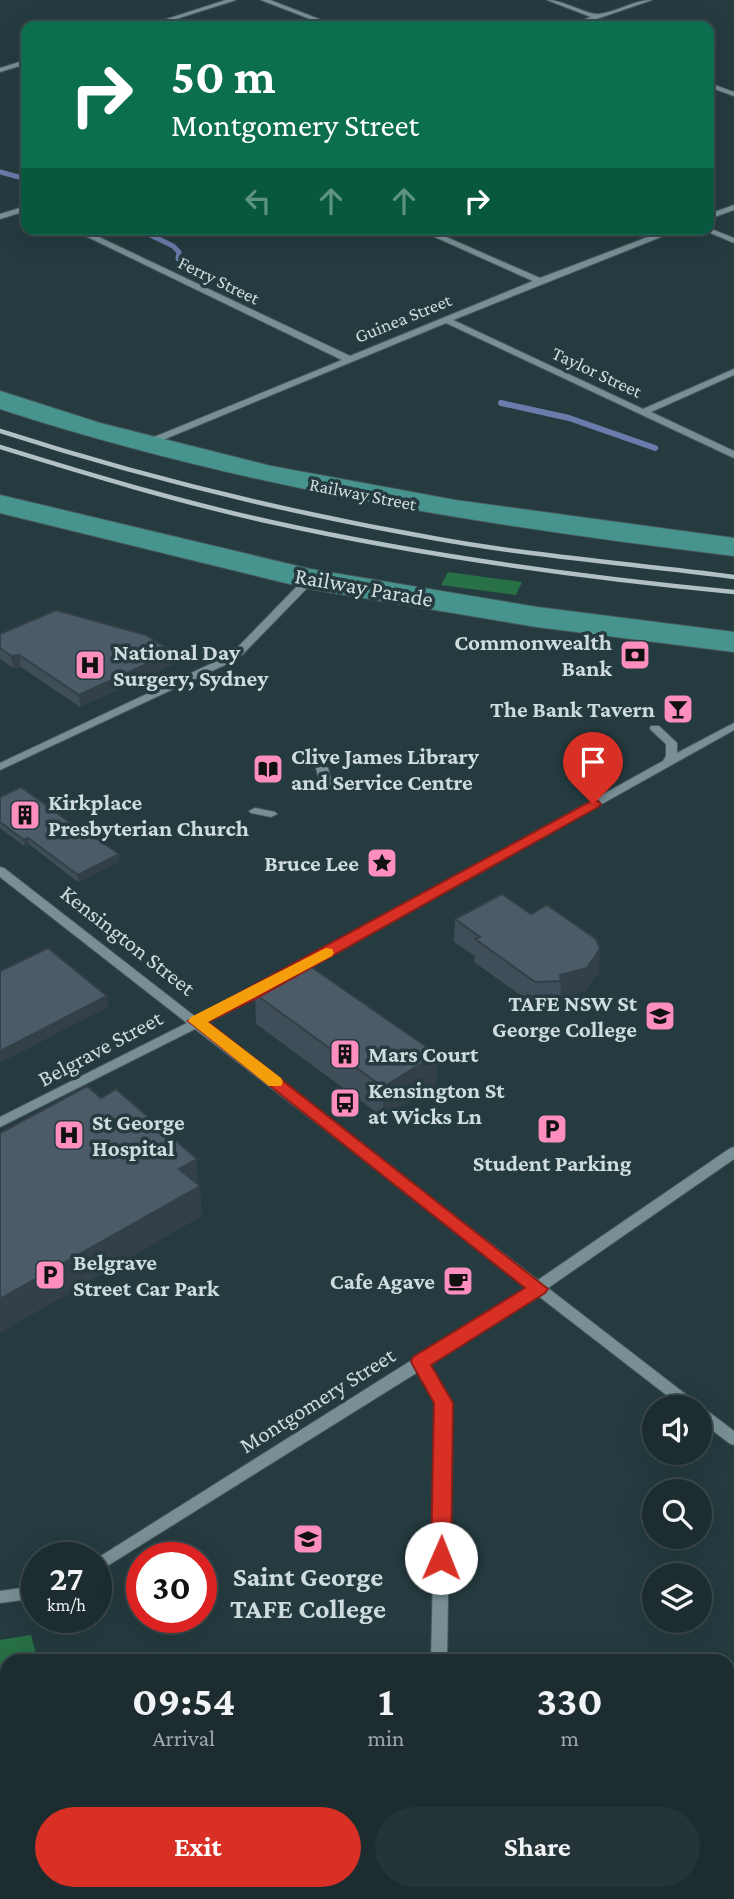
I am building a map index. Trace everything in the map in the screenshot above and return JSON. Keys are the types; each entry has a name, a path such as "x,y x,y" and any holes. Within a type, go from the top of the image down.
{"main road":[{"name":"Railway Street","path":"0,400 144,444 254,472 397,502 548,525 734,547"},
{"name":"Railway Parade","path":"0,504 310,579 537,617 734,642"}],"street":[{"path":"164,21 233,0"},
{"path":"264,0 321,21"},
{"path":"550,0 598,17"},
{"path":"586,21 649,0"},
{"path":"0,70 21,64"},
{"path":"714,87 734,94"},
{"path":"714,207 723,211"},
{"path":"714,215 734,207"},
{"path":"0,217 21,210"},
{"path":"714,233 734,241"},
{"name":"Ferry Street","path":"88,235 348,359"},
{"path":"435,235 540,281"},
{"name":"Guinea Street","path":"144,444 540,281 661,235"},
{"name":"Taylor Street","path":"446,320 734,454"},
{"path":"644,412 734,372"},
{"path":"0,767 225,661 246,644 310,579"},
{"name":"Belgrave Street","path":"0,1124 250,996 734,726"},
{"path":"655,729 671,743 672,756 667,764"},
{"path":"322,768 327,787"},
{"path":"255,811 271,814"},
{"name":"Kensington Street","path":"0,871 676,1395"},
{"name":"Montgomery Street","path":"112,1557 538,1289 734,1152"},
{"path":"420,1362 444,1403 439,1654"},
{"path":"712,1423 734,1440"},
{"path":"0,1597 21,1594"}],"green space":[{"path":"448,572 522,582 516,595 441,585"},
{"path":"31,1635 36,1654 0,1654 0,1640"}],"building":[{"name":"National Day Surgery, Sydney","path":"56,610 146,635 173,652 79,695 19,655 11,656 0,648 0,634"},
{"path":"21,787 90,837 93,836 119,854 78,875 28,838 24,840 0,822 0,797"},
{"path":"502,894 531,914 547,905 596,939 600,949 587,968 560,975 561,981 535,982 475,939 480,937 455,919"},
{"path":"48,948 107,996 0,1051 0,971"},
{"path":"307,964 437,1054 383,1087 255,994"},
{"name":"Belgrave Street Car Park","path":"87,1086 101,1098 116,1089 197,1159 179,1169 200,1186 0,1299 0,1133"}],"waterway":[{"path":"0,172 21,178"},
{"path":"150,235 173,246 179,252 178,259"},
{"path":"501,403 569,418 655,448"}],"railway":[{"path":"0,431 161,478 378,528 507,550 734,577"},
{"path":"0,447 169,497 328,534 502,564 734,592"}],"slow traffic":[{"path":"275,1082 197,1021 242,1000 326,953"}],"place":[{"name":"Commonwealth Bank","path":"635,655"},
{"name":"National Day Surgery, Sydney","path":"90,665"},
{"name":"The Bank Tavern","path":"678,709"},
{"name":"Clive James Library and Service Centre","path":"268,769"},
{"name":"Kirkplace Presbyterian Church","path":"25,815"},
{"name":"Bruce Lee","path":"382,863"},
{"name":"TAFE NSW St George College","path":"660,1016"},
{"name":"Mars Court","path":"345,1054"},
{"name":"Kensington St at Wicks Ln","path":"345,1103"},
{"name":"Student Parking","path":"552,1129"},
{"name":"St George Hospital","path":"69,1135"},
{"name":"Belgrave Street Car Park","path":"50,1275"},
{"name":"Cafe Agave","path":"458,1281"},
{"name":"Saint George TAFE College","path":"308,1539"}],"route":[{"path":"441,1558 444,1403 420,1362 538,1289 197,1021 250,996 593,804"}]}
